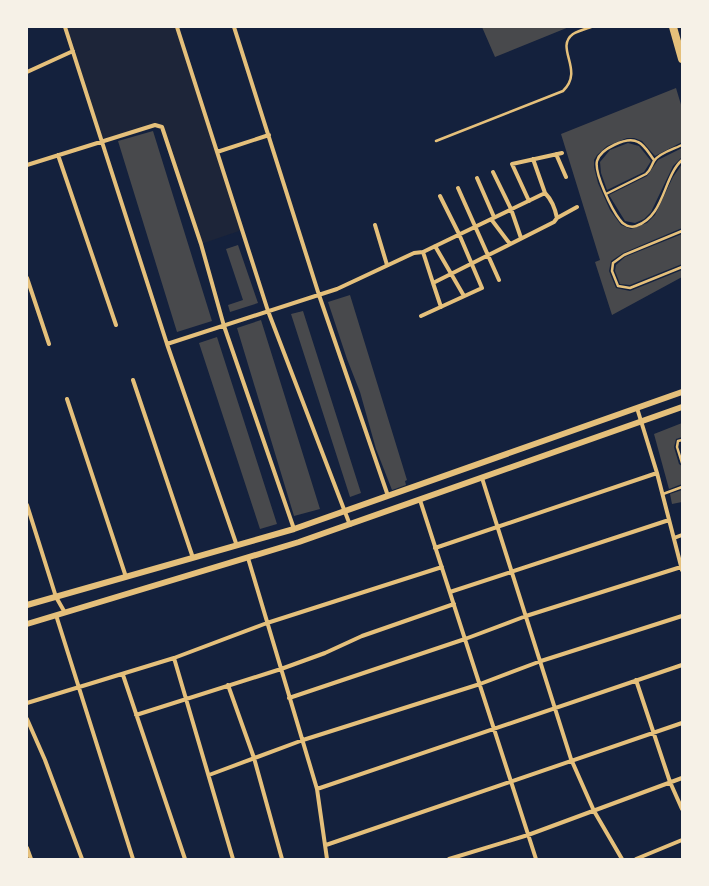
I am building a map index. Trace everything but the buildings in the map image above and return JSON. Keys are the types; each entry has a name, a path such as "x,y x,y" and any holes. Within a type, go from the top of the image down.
{"main road":[{"path":"673,27 682,59"}],"street":[{"path":"65,27 103,140 167,344 237,546"},
{"path":"177,27 268,311 346,510 350,525"},
{"path":"234,27 319,295 388,496"},
{"path":"27,72 73,51"},
{"path":"27,165 155,125 162,127 201,244 224,326 294,529"},
{"path":"217,152 269,135"},
{"path":"528,201 512,164 562,153"},
{"path":"556,154 566,177"},
{"path":"58,155 116,325"},
{"path":"533,159 545,193 550,199 557,218"},
{"path":"493,172 511,209 521,238"},
{"path":"477,178 493,218 510,244"},
{"path":"458,188 499,280"},
{"path":"167,344 337,289 414,253 423,252 545,193"},
{"path":"421,316 482,288 459,234 440,196"},
{"path":"433,283 554,222 557,218 577,207"},
{"path":"375,225 388,265"},
{"path":"435,246 464,296"},
{"path":"423,252 441,307"},
{"path":"27,278 49,344"},
{"path":"133,380 193,558"},
{"path":"27,606 294,529 682,392"},
{"path":"67,399 126,577"},
{"path":"27,624 248,558 350,525 682,407"},
{"path":"289,698 465,639 526,616 681,569 657,472 638,408"},
{"path":"435,548 657,472"},
{"path":"482,478 571,759 594,811 622,859"},
{"path":"420,500 536,859"},
{"path":"27,505 56,597 64,612"},
{"path":"450,592 512,570 669,520"},
{"path":"674,538 682,535"},
{"path":"248,558 280,670 317,789 327,859"},
{"path":"27,703 77,686 123,675 174,658 267,623 442,567"},
{"path":"136,715 280,670 325,653 362,636 454,604"},
{"path":"56,615 77,686 133,859"},
{"path":"208,775 303,740 480,684 541,661 682,616"},
{"path":"174,658 233,859"},
{"path":"317,789 682,665"},
{"path":"123,675 185,859"},
{"path":"636,680 652,732 670,782 682,809"},
{"path":"228,685 254,758 282,859"},
{"path":"27,719 45,760 82,859"},
{"path":"326,845 571,759 682,723"},
{"path":"449,859 528,835 682,778"},
{"path":"636,859 682,840"},
{"path":"27,848 31,859"}],"lane":[{"path":"436,141 563,91 570,84 572,77 566,47 567,42 574,34 591,27"},
{"path":"654,160 641,143 636,141 618,144 608,148 599,156 596,162 597,170 606,194 619,220 631,227 637,226 646,219 660,203 674,167 682,160"},
{"path":"606,194 646,174 651,169 654,160 660,155 682,145"},
{"path":"682,231 624,255 613,263 612,271 618,286 630,288 682,267"},
{"path":"682,440 678,441 677,447 682,463"},
{"path":"662,494 682,487"}],"shaded area":[{"path":"65,27 177,27 242,230 201,244 160,125 103,140"}]}
